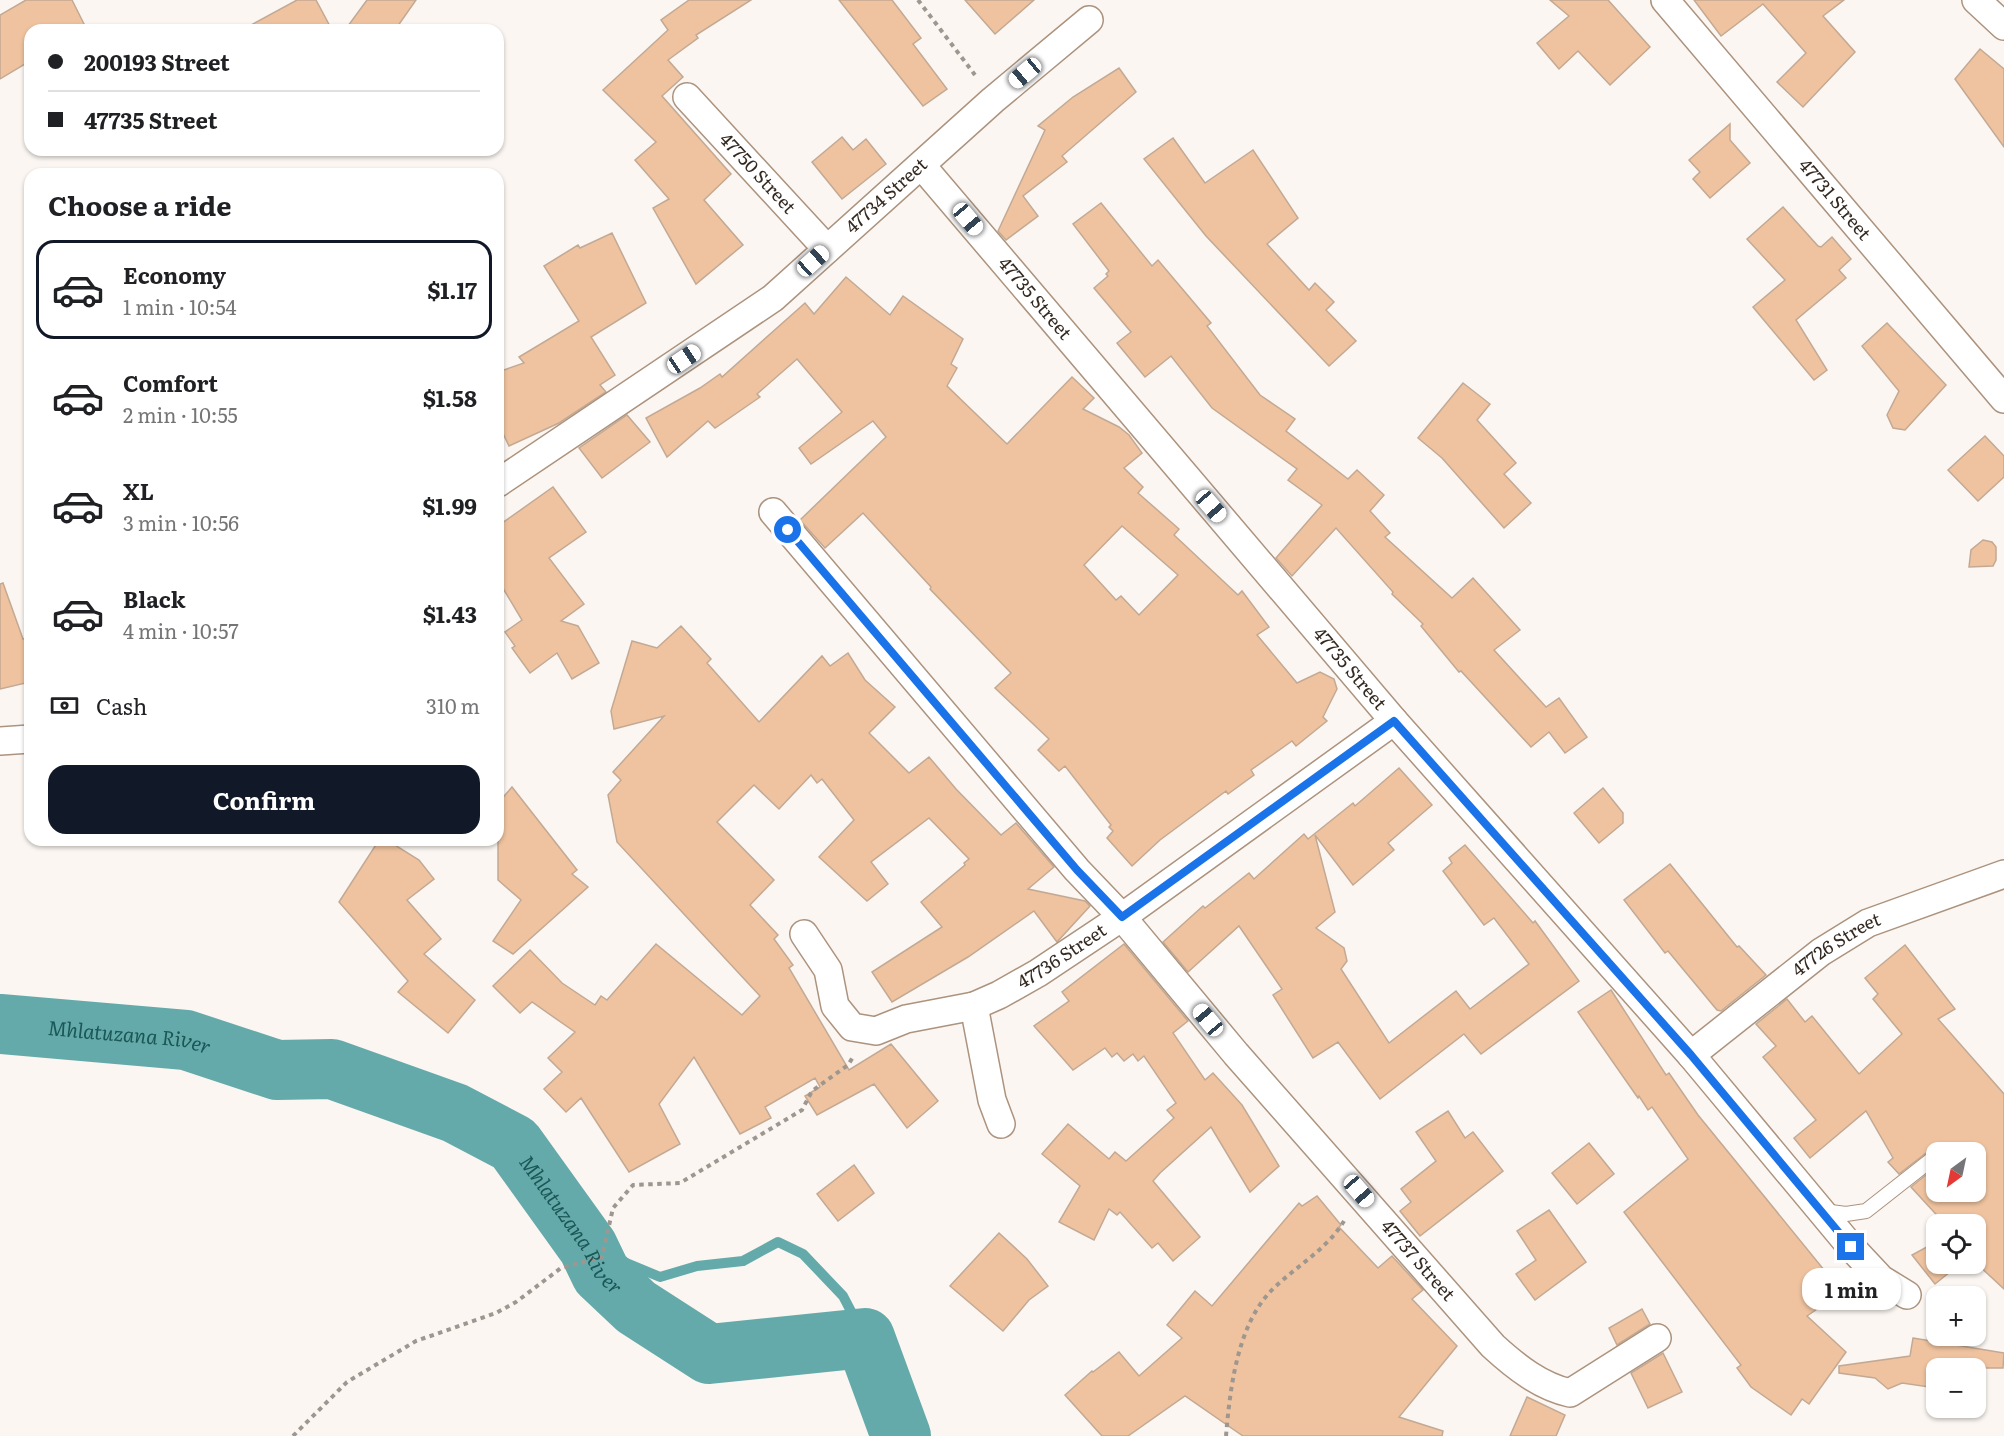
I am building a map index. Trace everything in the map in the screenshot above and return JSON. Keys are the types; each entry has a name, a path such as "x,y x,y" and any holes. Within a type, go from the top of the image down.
{"street":[{"name":"47731 Street","path":"1665,0 2004,399"},
{"path":"1976,0 2004,26"},
{"name":"47734 Street","path":"504,479 764,304 922,166 993,100 1089,20"},
{"name":"47750 Street","path":"687,97 827,249"},
{"name":"47735 Street","path":"922,166 1394,721 1691,1055 1881,1279 1907,1295"},
{"name":"47737 Street","path":"773,512 1069,861 1122,917 1236,1054 1359,1191 1493,1347 1520,1371 1559,1391 1570,1393 1657,1338"},
{"name":"47736 Street","path":"865,1029 876,1031 906,1019 974,1006 1038,973 1122,917 1394,721"},
{"path":"0,741 24,739"},
{"name":"47726 Street","path":"1691,1055 1821,952 1868,923 2004,874"},
{"path":"804,934 828,970 835,1005 852,1027 865,1029"},
{"path":"974,1006 992,1100 1001,1124"}],"lane":[{"path":"1822,1211 1846,1214 1866,1211 1926,1164"}],"path":[{"path":"918,0 993,100"},
{"path":"293,1436 347,1382 416,1341 506,1308 561,1269 602,1257 613,1208 633,1185 680,1183 802,1110 812,1091 848,1065 863,1039 865,1029"},
{"path":"1226,1436 1234,1379 1252,1316 1270,1292 1335,1236 1359,1191"}],"building":[{"path":"26,0 72,0 84,24 24,24 24,65 0,79 0,15"},
{"path":"297,0 316,0 329,24 253,24"},
{"path":"367,0 416,0 399,24 349,24"},
{"path":"689,0 751,0 696,35 698,38 668,60 683,77 662,96 731,174 704,200 743,245 696,284 653,208 669,199 635,160 656,142 603,90 668,30 661,20"},
{"path":"839,0 892,0 921,38 913,44 947,89 923,106"},
{"path":"965,0 1034,0 995,34"},
{"path":"1550,0 1608,0 1650,47 1610,85 1578,51 1559,69 1537,43 1569,16"},
{"path":"1694,0 1844,0 1823,16 1855,52 1803,107 1777,82 1806,53 1763,4 1721,36"},
{"path":"1980,49 2004,69 2004,147 1955,79"},
{"path":"1119,68 1136,92 1062,156 1067,162 1023,196 1038,216 1006,240 998,231 1045,130 1038,126 1073,97"},
{"path":"1730,124 1730,140 1750,163 1710,198 1693,179 1700,172 1689,160"},
{"path":"842,137 853,150 866,139 886,164 842,199 812,162"},
{"path":"1173,138 1205,183 1253,150 1298,218 1267,244 1309,290 1315,283 1334,302 1326,310 1356,341 1329,366 1206,236 1144,159"},
{"path":"1101,203 1152,266 1158,260 1211,323 1207,326 1260,395 1295,419 1286,431 1348,479 1357,470 1384,495 1370,511 1390,533 1385,537 1452,598 1473,578 1520,630 1494,650 1546,707 1559,698 1587,737 1565,753 1549,732 1531,747 1461,671 1459,672 1421,626 1423,624 1392,594 1393,592 1336,528 1292,576 1276,558 1322,505 1288,480 1297,469 1212,408 1171,356 1145,377 1117,343 1131,332 1094,288 1108,276 1106,274 1109,271 1073,224"},
{"path":"1783,207 1818,246 1821,247 1832,237 1851,259 1839,270 1846,278 1796,320 1827,370 1814,380 1753,307 1785,280 1747,239"},
{"path":"612,233 646,303 591,337 615,375 600,385 606,392 559,423 509,446 504,436 504,370 524,363 519,357 579,321 544,266 578,245 580,248"},
{"path":"846,277 890,315 903,296 963,339 951,364 957,368 947,386 1007,444 1072,377 1094,398 1083,409 1119,427 1129,435 1142,453 1124,468 1143,487 1138,493 1179,529 1174,535 1238,595 1242,591 1269,627 1257,635 1297,683 1320,672 1334,679 1337,689 1323,717 1327,721 1296,746 1292,741 1251,770 1254,775 1228,794 1226,791 1160,840 1132,866 1107,838 1113,831 1109,827 1111,825 1065,766 1059,771 1038,750 1049,739 995,688 1011,673 930,589 931,587 863,513 825,548 800,520 886,437 873,421 811,464 799,448 842,412 797,359 757,394 760,397 715,428 708,421 667,457 646,418 700,388 720,374 722,377 805,303 814,314","holes":["1122,526 1178,575 1139,615 1121,596 1116,600 1084,565"]},
{"path":"1887,323 1946,385 1905,430 1893,428 1887,415 1899,391 1862,346"},
{"path":"1463,383 1490,404 1477,420 1516,463 1504,474 1531,503 1504,528 1442,458 1418,438"},
{"path":"627,415 650,442 602,478 579,448"},
{"path":"1985,436 2004,456 2004,477 1978,501 1948,470"},
{"path":"553,487 586,532 549,558 584,604 561,621 578,626 599,663 572,679 557,653 530,673 512,648 515,646 505,632 522,620 504,590 504,522"},
{"path":"1983,540 1992,542 1996,547 1996,560 1993,566 1969,567 1971,550"},
{"path":"3,583 24,639 24,683 0,689 0,584"},
{"path":"681,626 711,659 707,663 759,722 822,656 830,666 848,653 865,680 895,707 869,733 909,773 929,757 956,789 1001,835 1016,823 1054,867 1028,889 1085,901 1090,906 1057,942 1034,911 968,957 892,1002 872,972 942,927 921,902 965,865 964,863 969,859 929,818 871,862 888,884 867,901 819,857 854,820 822,779 817,783 811,775 779,809 754,785 717,822 774,880 750,905 778,935 774,939 793,965 789,968 849,1070 891,1044 938,1101 907,1128 874,1084 817,1115 805,1096 820,1087 815,1078 765,1107 771,1118 740,1134 694,1057 659,1104 680,1144 629,1172 581,1098 566,1112 544,1089 562,1072 548,1058 575,1032 532,1002 520,1013 493,986 530,950 562,983 595,1005 601,996 607,1000 656,944 742,1015 760,996 617,842 608,795 621,780 613,772 664,716 614,729 611,711 632,641 657,648"},
{"path":"1399,768 1432,805 1388,843 1394,850 1353,885 1315,835 1335,912 1316,928 1344,948 1347,961 1341,969 1389,1043 1456,991 1470,1009 1529,964 1494,918 1484,925 1443,871 1452,863 1449,858 1465,845 1533,923 1535,921 1579,981 1481,1054 1464,1034 1380,1099 1338,1042 1313,1058 1273,995 1282,989 1239,926 1188,972 1163,942 1203,906 1205,908 1249,873 1254,879 1304,834 1308,839 1353,803 1355,806"},
{"path":"512,787 577,870 572,874 588,887 513,954 493,941 521,900 498,880 498,846 504,846 504,796"},
{"path":"1603,788 1623,813 1623,823 1599,843 1574,813"},
{"path":"375,846 397,846 419,860 434,879 407,900 441,939 424,954 475,1000 448,1033 398,992 408,981 339,902"},
{"path":"1670,864 1737,947 1739,946 1766,975 1721,1011 1717,1010 1668,951 1665,953 1624,900"},
{"path":"1124,944 1188,1021 1173,1033 1205,1080 1213,1073 1242,1105 1279,1166 1250,1192 1211,1127 1153,1181 1200,1237 1173,1261 1158,1243 1152,1248 1120,1212 1117,1215 1109,1209 1094,1240 1059,1222 1080,1186 1042,1154 1068,1124 1109,1159 1115,1152 1126,1161 1174,1118 1167,1110 1176,1103 1144,1056 1138,1061 1133,1054 1124,1061 1117,1053 1112,1057 1105,1048 1073,1070 1034,1026 1069,1001 1062,992"},
{"path":"1905,945 1955,1009 1938,1019 2004,1094 2004,1289 1986,1272 1986,1214 1936,1214 1911,1187 1926,1175 1926,1202 1986,1202 1986,1142 1926,1142 1926,1153 1899,1174 1888,1162 1893,1158 1866,1111 1810,1158 1794,1138 1816,1120 1763,1057 1776,1046 1756,1024 1787,999 1805,1022 1812,1016 1859,1074 1902,1034 1873,999 1878,994 1865,978"},
{"path":"1611,990 1666,1075 1669,1073 1698,1115 1842,1292 1807,1316 1846,1352 1809,1404 1802,1399 1791,1415 1751,1387 1737,1368 1741,1365 1624,1212 1688,1159 1652,1107 1648,1110 1639,1096 1638,1098 1578,1012"},
{"path":"1448,1111 1465,1138 1473,1132 1503,1171 1420,1236 1400,1211 1411,1202 1401,1189 1436,1161 1416,1132"},
{"path":"1589,1143 1614,1174 1577,1204 1552,1173"},
{"path":"854,1165 874,1193 838,1221 817,1194"},
{"path":"1317,1196 1341,1225 1339,1227 1378,1268 1392,1256 1423,1290 1412,1299 1457,1346 1399,1417 1443,1431 1442,1436 1243,1436 1185,1396 1128,1436 1102,1436 1065,1395 1092,1371 1119,1352 1139,1376 1182,1338 1167,1325 1195,1291 1212,1306 1299,1203 1302,1206"},
{"path":"1549,1210 1586,1262 1535,1300 1516,1274 1536,1260 1517,1231"},
{"path":"999,1233 1027,1259 1048,1286 1029,1300 1003,1331 950,1286"},
{"path":"1926,1247 1926,1273 1912,1255"},
{"path":"1927,1274 1947,1274 1935,1284"},
{"path":"1642,1309 1650,1324 1617,1345 1609,1328"},
{"path":"1913,1338 1926,1340 1926,1346 1962,1346 2004,1353 2003,1368 1986,1368 1986,1358 1926,1358 1926,1387 1902,1383 1888,1389 1875,1378 1839,1373 1839,1366 1910,1356"},
{"path":"1663,1353 1682,1392 1648,1408 1631,1373"},
{"path":"1527,1397 1565,1415 1556,1436 1510,1436"}],"waterway":[{"name":"Mhlatuzana River","path":"0,1024 186,1040 277,1070 332,1069 455,1113 514,1144 588,1247 601,1274 636,1307 709,1354 865,1338 901,1436"},
{"path":"588,1247 660,1277 697,1266 743,1261 778,1242 803,1254 843,1296 865,1338"}],"route":[{"path":"788,530 1077,870 1122,917 1394,721 1691,1055 1851,1247"}]}
